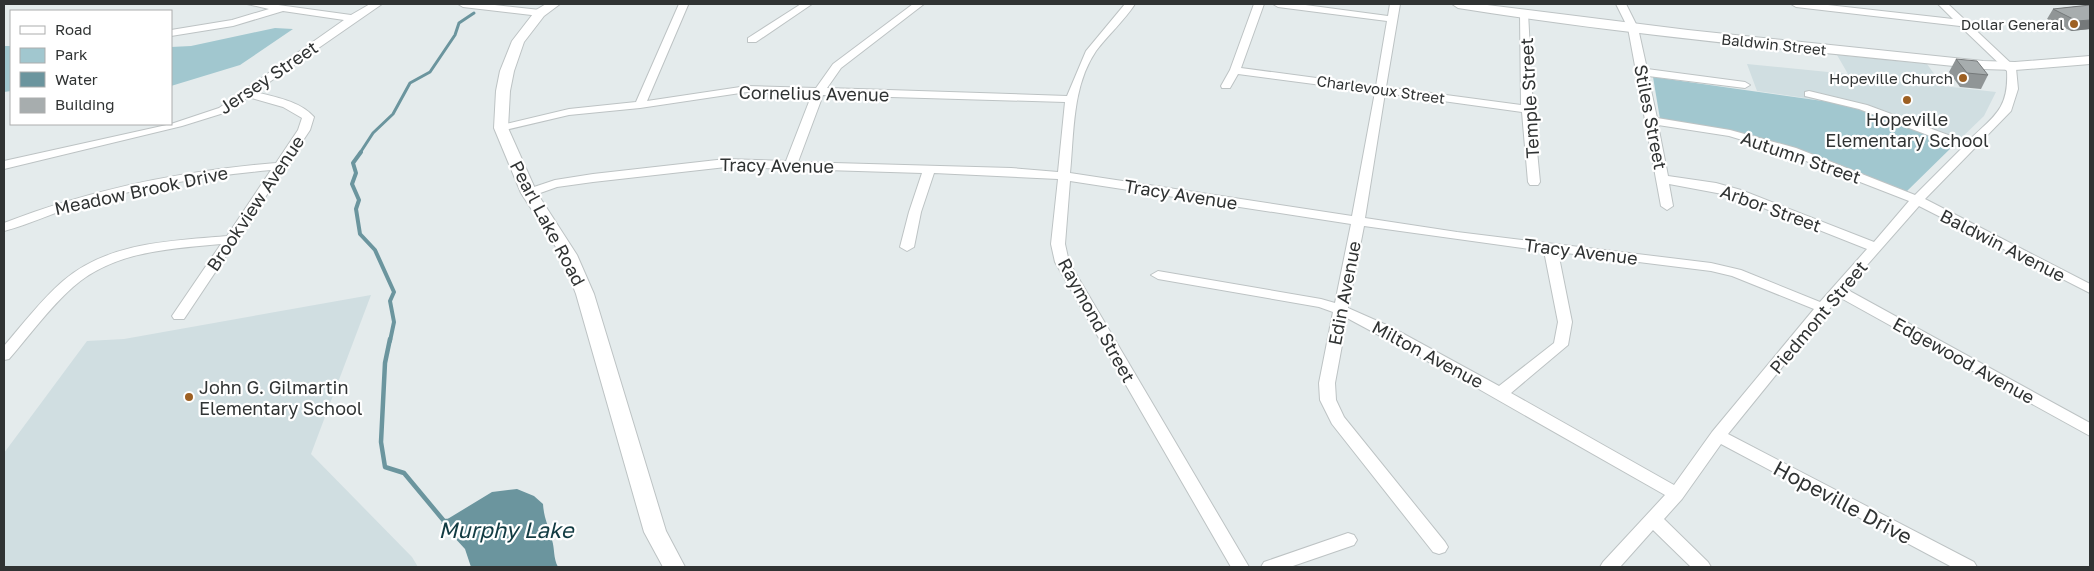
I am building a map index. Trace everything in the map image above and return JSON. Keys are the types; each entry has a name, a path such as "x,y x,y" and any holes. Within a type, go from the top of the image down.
{"main road":[{"name":"Pearl Lake Road","path":"554,4 540,13 518,41 507,71 503,91 501,128 530,193 568,255 585,294 655,532 674,567"},
{"name":"Baldwin Street","path":"1458,4 1632,28 1912,59 2010,66 2090,60"}],"street":[{"path":"252,4 353,18"},
{"name":"Jersey Street","path":"172,124 223,110 353,18 378,4"},
{"path":"463,4 540,13"},
{"path":"752,40 807,4"},
{"path":"792,164 819,91 837,66 919,4"},
{"name":"Raymond Street","path":"1130,4 1091,51 1082,68 1071,99 1069,133 1062,176 1058,244 1062,262 1240,567"},
{"path":"1226,86 1235,70 1259,4"},
{"path":"1278,4 1392,19"},
{"name":"Edin Avenue","path":"1395,4 1358,221 1327,383 1328,400 1338,420 1438,547"},
{"name":"Stiles Street","path":"1621,4 1632,28 1652,121 1667,206"},
{"path":"1796,4 1963,23"},
{"path":"1943,4 2010,66"},
{"path":"640,105 683,5"},
{"path":"172,33 233,23 284,8"},
{"name":"Temple Street","path":"1525,14 1527,109 1534,182"},
{"name":"Piedmont Street","path":"1609,567 1676,494 1718,436 1837,290 1917,200 2006,109 2013,89 2014,74 2010,66"},
{"name":"Charlevoux Street","path":"1235,70 1527,109"},
{"path":"1642,72 1744,85"},
{"name":"Cornelius Avenue","path":"501,128 569,112 640,105 748,89 1071,99"},
{"name":"Brookview Avenue","path":"179,316 304,130 308,117 298,109 280,102 248,94"},
{"path":"1809,94 1862,107 1969,147"},
{"name":"Autumn Street","path":"1652,121 1730,133 1764,142 1917,200"},
{"name":"Jersey Street","path":"4,165 169,125"},
{"name":"Tracy Avenue","path":"530,193 555,184 726,163 929,169 1062,176 1457,236 1711,266 1736,273 1823,308"},
{"name":"Meadow Brook Drive","path":"4,227 70,203 180,177 214,171 280,166"},
{"path":"907,247 915,212 929,169"},
{"name":"Arbor Street","path":"1663,180 1716,187 1738,193 1876,248"},
{"name":"Baldwin Avenue","path":"1917,200 2090,289"},
{"path":"4,355 69,283 114,256 142,249 231,239"},
{"path":"1501,393 1561,344 1565,322 1550,246"},
{"name":"Milton Avenue","path":"1158,275 1321,303 1340,309 1501,393 1676,494"},
{"name":"Edgewood Avenue","path":"1837,290 2090,430"},
{"name":"Hopeville Drive","path":"1718,436 1968,567"},
{"path":"1654,520 1702,567"},
{"path":"1270,567 1348,540"}],"shaded area":[{"name":"Hopeville Elementary School","path":"1837,55 1927,64 1943,86 1996,92 1984,116 1955,144 1847,106 1757,91 1747,64 1848,74"},
{"name":"John G. Gilmartin Elementary School","path":"371,295 311,454 412,557 418,567 4,567 4,453 87,341 124,339"}],"green space":[{"path":"275,28 293,29 240,65 172,86 172,47 191,46"},
{"path":"4,46 10,46 10,91 4,92"},
{"path":"1653,77 1830,102 1864,111 1955,144 1905,193 1753,135 1660,119"}],"water":[{"name":"Murphy Lake","path":"517,489 534,496 543,504 558,567 471,567 465,549 441,523 492,492"}],"building":[{"path":"2090,5 2090,20 2077,21 2053,9"},
{"path":"1956,59 1977,61 1988,75 1967,73"}],"waterway":[{"path":"360,153 373,133 393,114 410,83 430,72 455,35 459,23 474,13"},
{"path":"361,152 353,163 356,173 352,184 359,200 356,209 360,234 375,250 394,292 390,301 394,322 390,341"},
{"path":"390,339 385,363 381,442 385,467 404,473 444,521 449,521"}],"place":[{"name":"Dollar General","path":"2074,24"},
{"name":"Hopeville Church","path":"1963,78"},
{"name":"Hopeville Elementary School","path":"1907,100"},
{"name":"John G. Gilmartin Elementary School","path":"189,397"}]}
